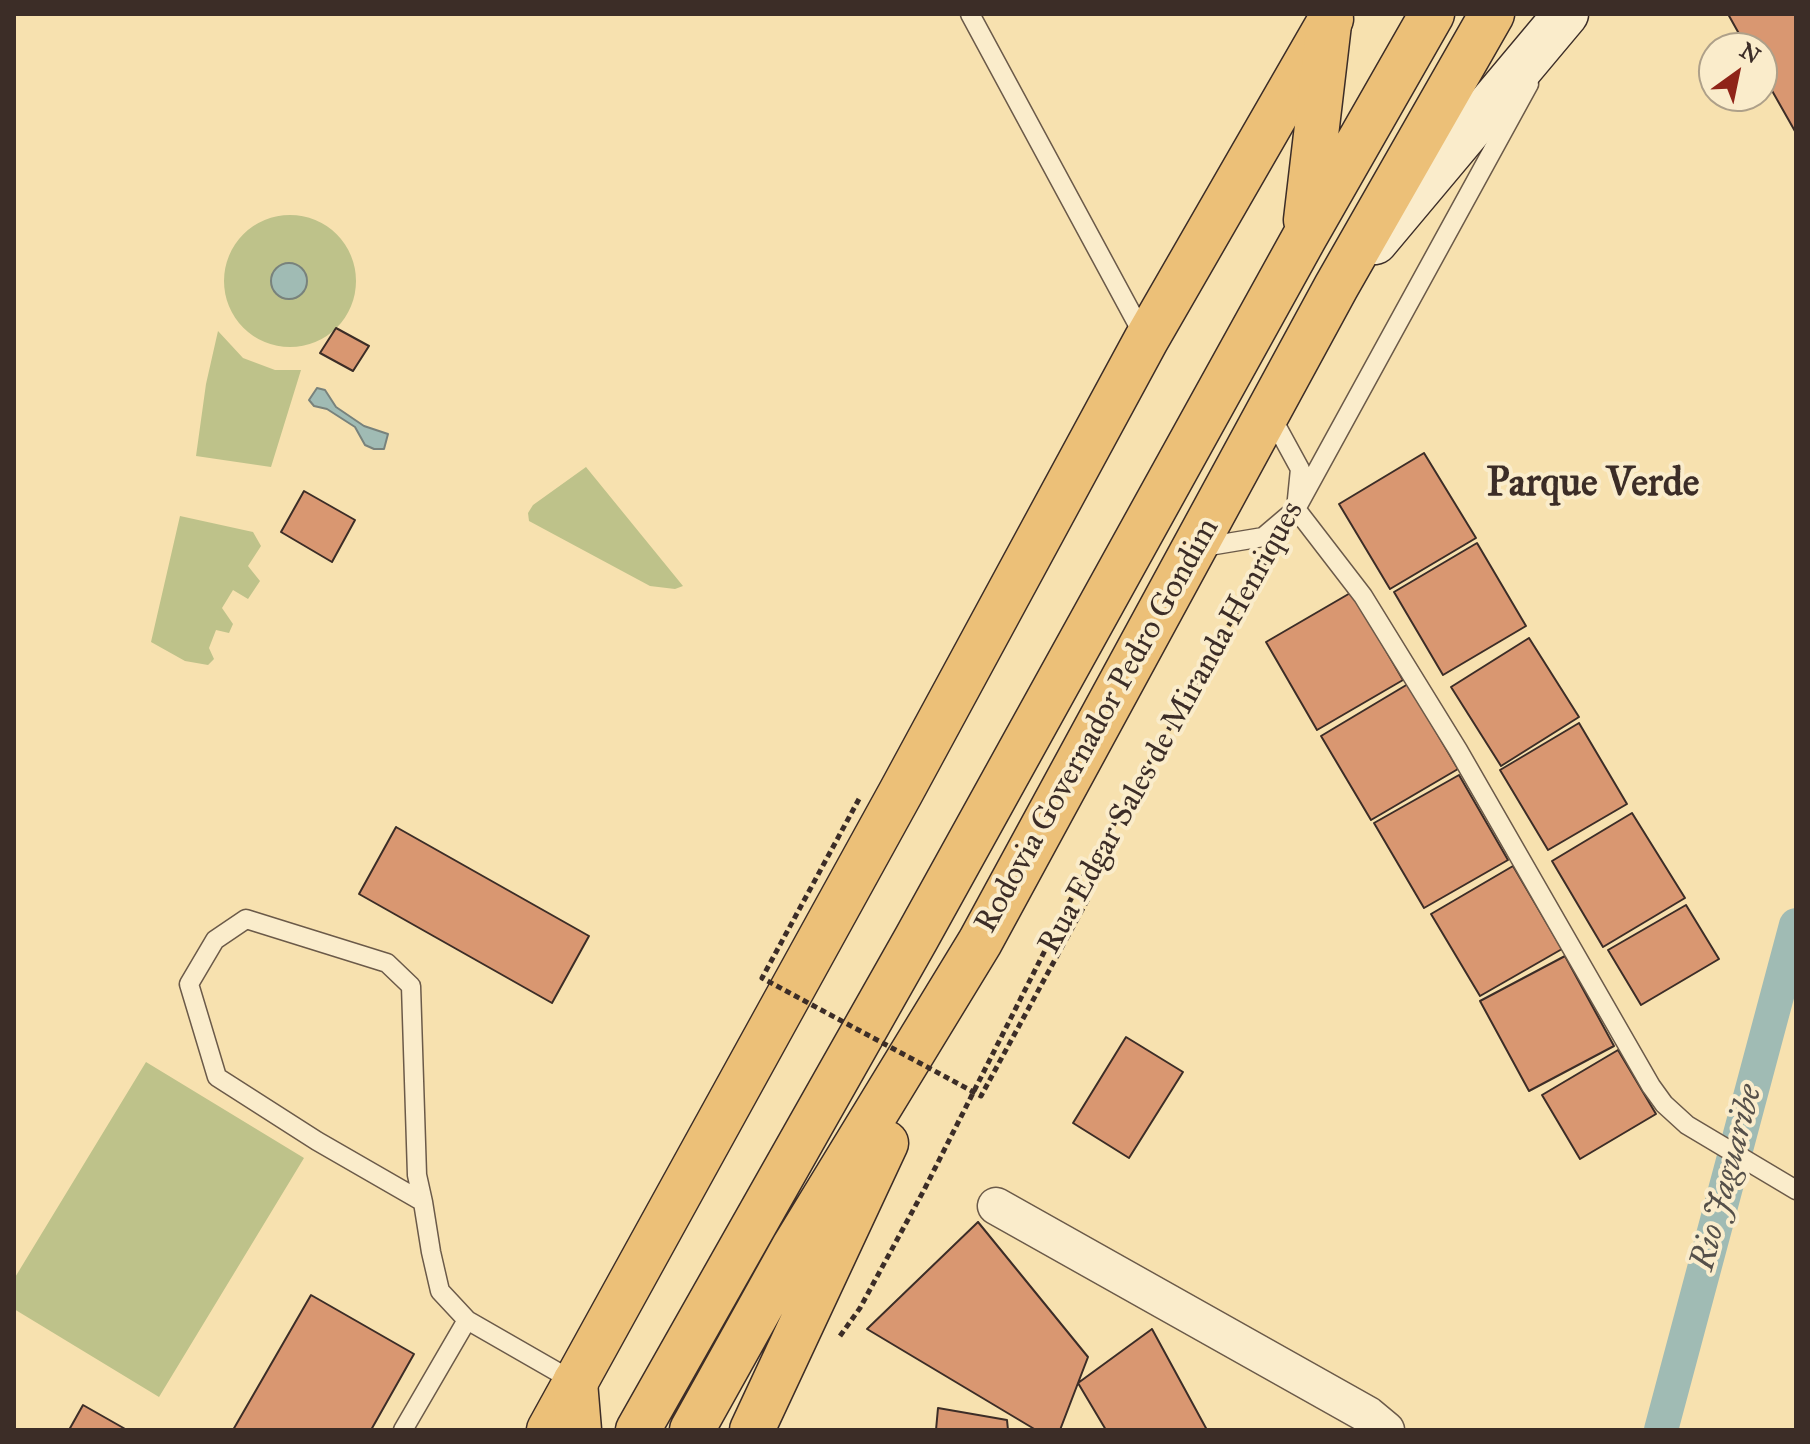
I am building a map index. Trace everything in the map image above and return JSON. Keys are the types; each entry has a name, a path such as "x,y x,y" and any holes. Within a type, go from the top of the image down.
{"main road":[{"name":"Rodovia Governador Pedro Gondim","path":"638,1430 909,952 1304,238 1432,14"},
{"name":"Rodovia Governador Pedro Gondim","path":"692,1430 794,1247 980,942 1336,287 1492,14"},
{"path":"549,1430 1146,340 1331,19"},
{"path":"1304,238 1331,19"},
{"path":"1336,287 1563,20"},
{"path":"752,1430 980,942"},
{"path":"575,1382 579,1430"}],"street":[{"path":"996,1206 1368,1415 1386,1430"}],"lane":[{"path":"970,14 1146,340"},
{"name":"Rua Edgar Sales de Miranda Henriques","path":"1296,509 1563,20"},
{"path":"1268,412 1300,469 1296,509 1363,596 1458,750 1651,1086 1664,1104 1687,1125 1790,1186"},
{"path":"1194,548 1263,537 1296,509"},
{"path":"423,1202 317,1141 217,1077 189,984 215,940 246,919 387,963 411,986 417,1175 423,1202 440,1291 467,1320 575,1382"},
{"path":"403,1430 467,1320"}],"path":[{"name":"Rua Edgar Sales de Miranda Henriques","path":"835,1343 860,1308 924,1190 1075,891 1296,509"},
{"path":"859,799 762,978 981,1096 1089,897 1075,891"}],"green space":[{"path":"290,215 315,220 337,234 351,256 356,281 351,306 337,328 315,342 290,347 265,342 243,328 229,306 224,281 229,256 243,234 265,220"},
{"path":"218,331 243,358 275,370 301,370 271,467 196,456 206,384"},
{"path":"586,467 683,586 675,589 650,586 529,521 528,513 533,505"},
{"path":"180,516 253,532 261,546 248,566 260,581 248,599 233,590 222,608 233,624 229,633 216,630 209,648 214,659 208,665 185,661 151,642"},
{"path":"146,1062 304,1158 159,1397 14,1309 14,1279"}],"water":[{"path":"289,263 302,268 307,281 302,294 289,299 276,294 271,281 276,268"},
{"path":"317,388 325,390 336,407 364,426 388,434 384,449 365,445 355,427 327,409 314,406 309,400"}],"building":[{"path":"1728,14 1796,14 1796,133 1778,101 1778,32 1738,32"},
{"path":"336,328 369,346 353,371 320,353"},
{"path":"1424,453 1476,538 1390,589 1339,504"},
{"path":"304,491 355,520 332,562 281,532"},
{"path":"1477,543 1526,626 1443,675 1394,592"},
{"path":"1352,592 1403,680 1317,730 1266,642"},
{"path":"1529,638 1579,717 1501,766 1451,687"},
{"path":"1408,684 1458,769 1371,820 1321,736"},
{"path":"1579,723 1627,804 1548,850 1500,770"},
{"path":"1459,775 1508,860 1424,908 1374,823"},
{"path":"1632,813 1685,898 1603,947 1552,861"},
{"path":"396,827 589,936 552,1003 359,894"},
{"path":"1513,866 1562,949 1480,996 1431,914"},
{"path":"1686,905 1719,959 1641,1005 1608,950"},
{"path":"1565,956 1614,1046 1529,1091 1480,1001"},
{"path":"1126,1037 1183,1072 1129,1158 1073,1123"},
{"path":"1618,1050 1656,1114 1580,1159 1542,1095"},
{"path":"978,1222 1088,1357 1060,1430 1036,1430 867,1329"},
{"path":"311,1295 414,1354 371,1430 233,1430"},
{"path":"1152,1329 1207,1430 1106,1430 1078,1383"},
{"path":"83,1405 127,1430 69,1430"},
{"path":"938,1408 1007,1420 1008,1430 936,1430"}],"waterway":[{"name":"Rio Jaguaribe","path":"1661,1430 1796,925"}],"district":[{"name":"Parque Verde","path":"1593,485"}]}
